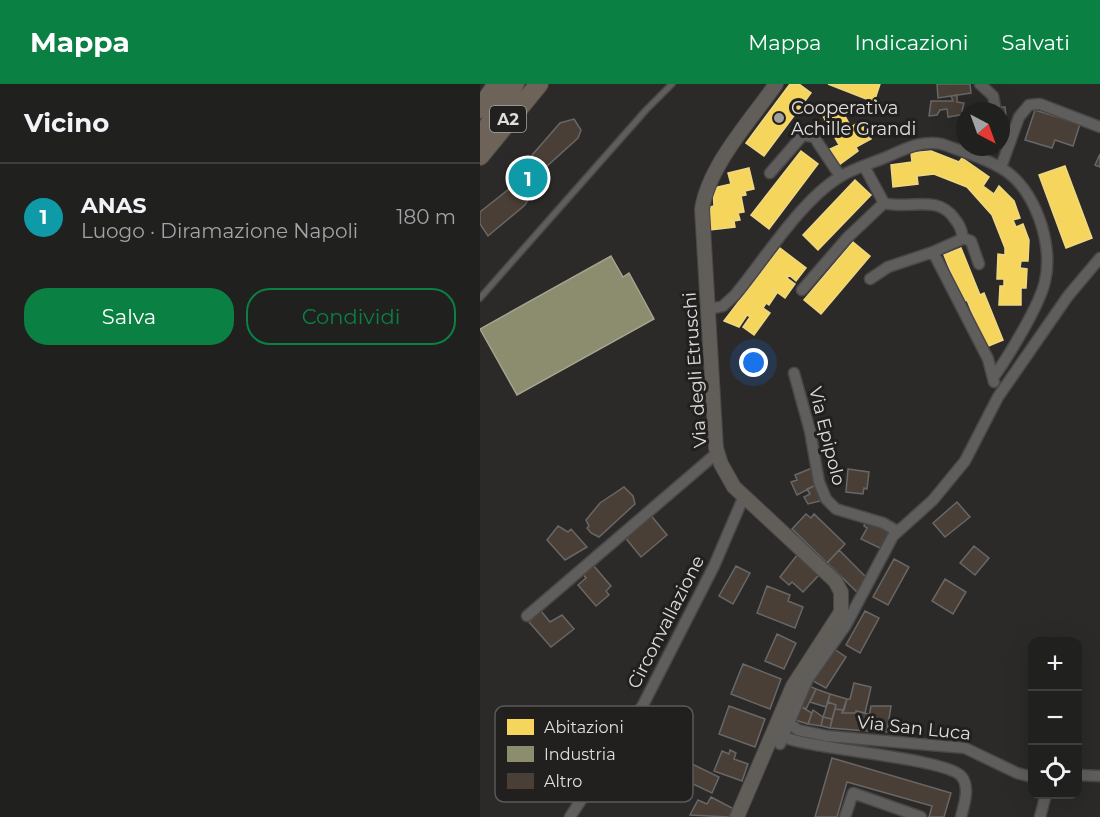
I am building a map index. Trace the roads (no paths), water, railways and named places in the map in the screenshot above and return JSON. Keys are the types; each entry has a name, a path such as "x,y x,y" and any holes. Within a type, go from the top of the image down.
{"highway":[{"path":"480,109 497,84"},
{"path":"480,138 515,84"},
{"name":"A2","path":"480,156 539,84"}],"main road":[{"name":"Via degli Etruschi","path":"776,84 713,174 704,196 702,209 717,450 728,477 744,496 835,581 848,607"},
{"path":"737,817 794,686 813,651 848,607"}],"street":[{"path":"980,84 993,96 994,102"},
{"path":"1001,167 1019,117 1029,105 1040,104 1100,127"},
{"path":"770,173 803,135 814,137 840,176"},
{"path":"710,309 723,306 735,296 816,195 840,176 910,147 932,142 1001,167 1017,180 1033,204 1047,254 1046,280 1039,299 993,378"},
{"path":"864,166 884,203"},
{"path":"884,203 902,206 925,203 940,206 953,215 963,238 971,242 979,264"},
{"path":"802,291 843,242 884,203"},
{"path":"870,279 888,267 933,252 963,238"},
{"path":"933,252 988,359 998,397"},
{"path":"961,817 966,795 964,780 957,772 925,763 782,741 808,680 848,607 897,531 933,500 965,461 998,397 1062,305 1100,258"},
{"name":"Via Epipolo","path":"794,373 810,431 819,482 826,499 836,509 883,523 897,531"},
{"path":"572,568 717,450"},
{"path":"527,616 717,450"},
{"name":"Circonvallazione","path":"642,706 714,566 744,496"},
{"name":"Via San Luca","path":"789,723 798,730 827,736 965,748 1028,776"},
{"path":"1082,776 1100,776"},
{"path":"846,817 853,793 921,817"},
{"path":"1040,817 1045,799"},
{"name":"Circonvallazione","path":"570,817 580,802"}],"lane":[{"path":"480,298 646,110 672,84"}],"place":[{"name":"Cooperativa Achille Grandi","path":"779,118"},
{"name":"ANAS","path":"528,178"}]}
